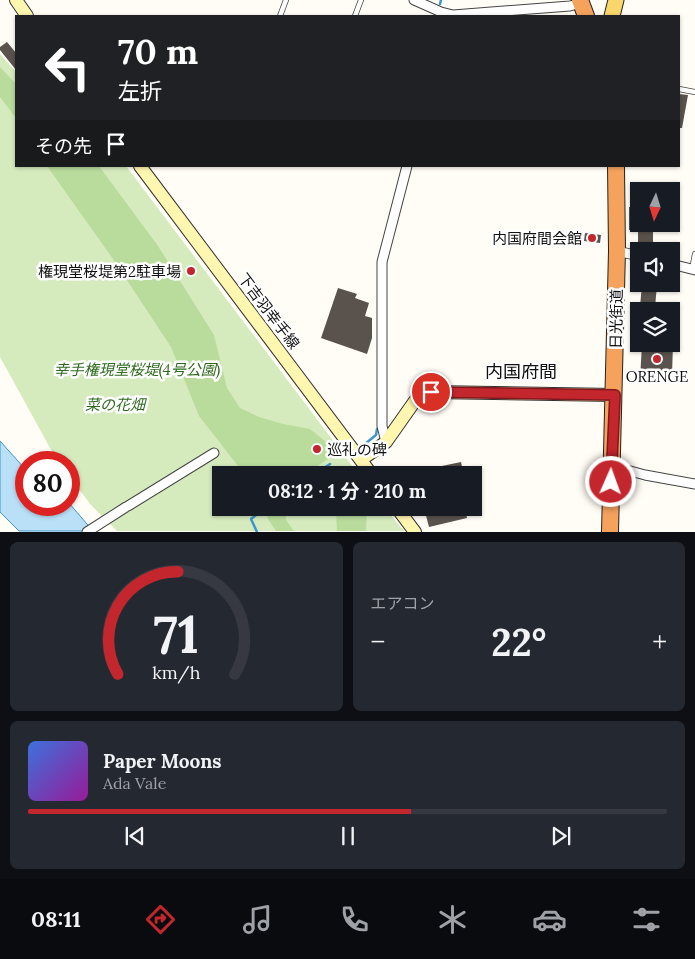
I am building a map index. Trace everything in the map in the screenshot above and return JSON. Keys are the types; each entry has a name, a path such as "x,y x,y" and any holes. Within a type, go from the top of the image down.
{"highway":[{"name":"日光街道","path":"610,532 615,395 616,167"}],"main road":[{"path":"16,0 27,15"},
{"path":"612,15 616,0"},
{"name":"下吉羽幸手線","path":"141,167 365,466"},
{"path":"361,460 386,442 417,398 431,392 615,395"},
{"path":"402,516 415,532"}],"street":[{"path":"414,0 453,15 582,6"},
{"path":"386,442 382,426 382,262 407,167"},
{"path":"617,251 630,254"},
{"path":"680,266 694,270"},
{"path":"87,532 214,453"},
{"path":"612,466 645,475 695,484"}],"lane":[{"path":"280,15 286,0"},
{"path":"355,15 361,0"},
{"path":"680,89 695,92"},
{"path":"694,270 695,254"}],"green space":[{"name":"幸手権現堂桜堤(4号公園)","path":"0,54 15,71 15,167 127,167 352,466 212,466 212,516 392,516 404,531 117,531 91,505 80,490 80,451 52,451 0,357"},
{"path":"0,67 15,83 15,117 0,97"},
{"path":"48,167 100,167 158,246 214,335 227,388 240,408 259,417 310,429 325,441 336,454 317,466 238,466 199,416 171,347 113,259"},
{"path":"267,516 286,516 286,520 294,531 276,531"},
{"path":"336,516 367,516 366,531 337,531"}],"water":[{"path":"0,441 15,458 15,516 80,516 93,531 19,531 0,512"}],"building":[{"path":"7,42 15,52 15,69 0,50 0,47"},
{"path":"680,94 688,95 682,128 680,128"},
{"path":"629,207 630,207 630,230"},
{"path":"638,232 653,232 653,242 638,242"},
{"name":"内国府間会館","path":"585,233 601,235 600,243 584,241"},
{"path":"338,288 357,294 355,298 369,303 365,316 372,318 372,338 367,354 321,338"},
{"path":"641,292 656,292 656,302 640,302"},
{"name":"ORENGE","path":"642,352 673,352 672,375 663,375 663,380 640,379"},
{"path":"461,462 462,466 442,466"},
{"path":"426,516 467,516 467,518 429,527"}],"waterway":[{"path":"440,4 441,0"},
{"path":"365,444 376,435 377,429"},
{"path":"255,516 251,519 257,532"}],"place":[{"name":"内国府間会館","path":"592,238"},
{"name":"権現堂桜堤第2駐車場","path":"191,271"},
{"name":"ORENGE","path":"657,359"},
{"name":"巡礼の碑","path":"317,449"}],"district":[{"name":"内国府間","path":"521,371"}],"route":[{"path":"431,392 615,395 611,482"}],"park label":[{"name":"菜の花畑","path":"115,404"}]}
